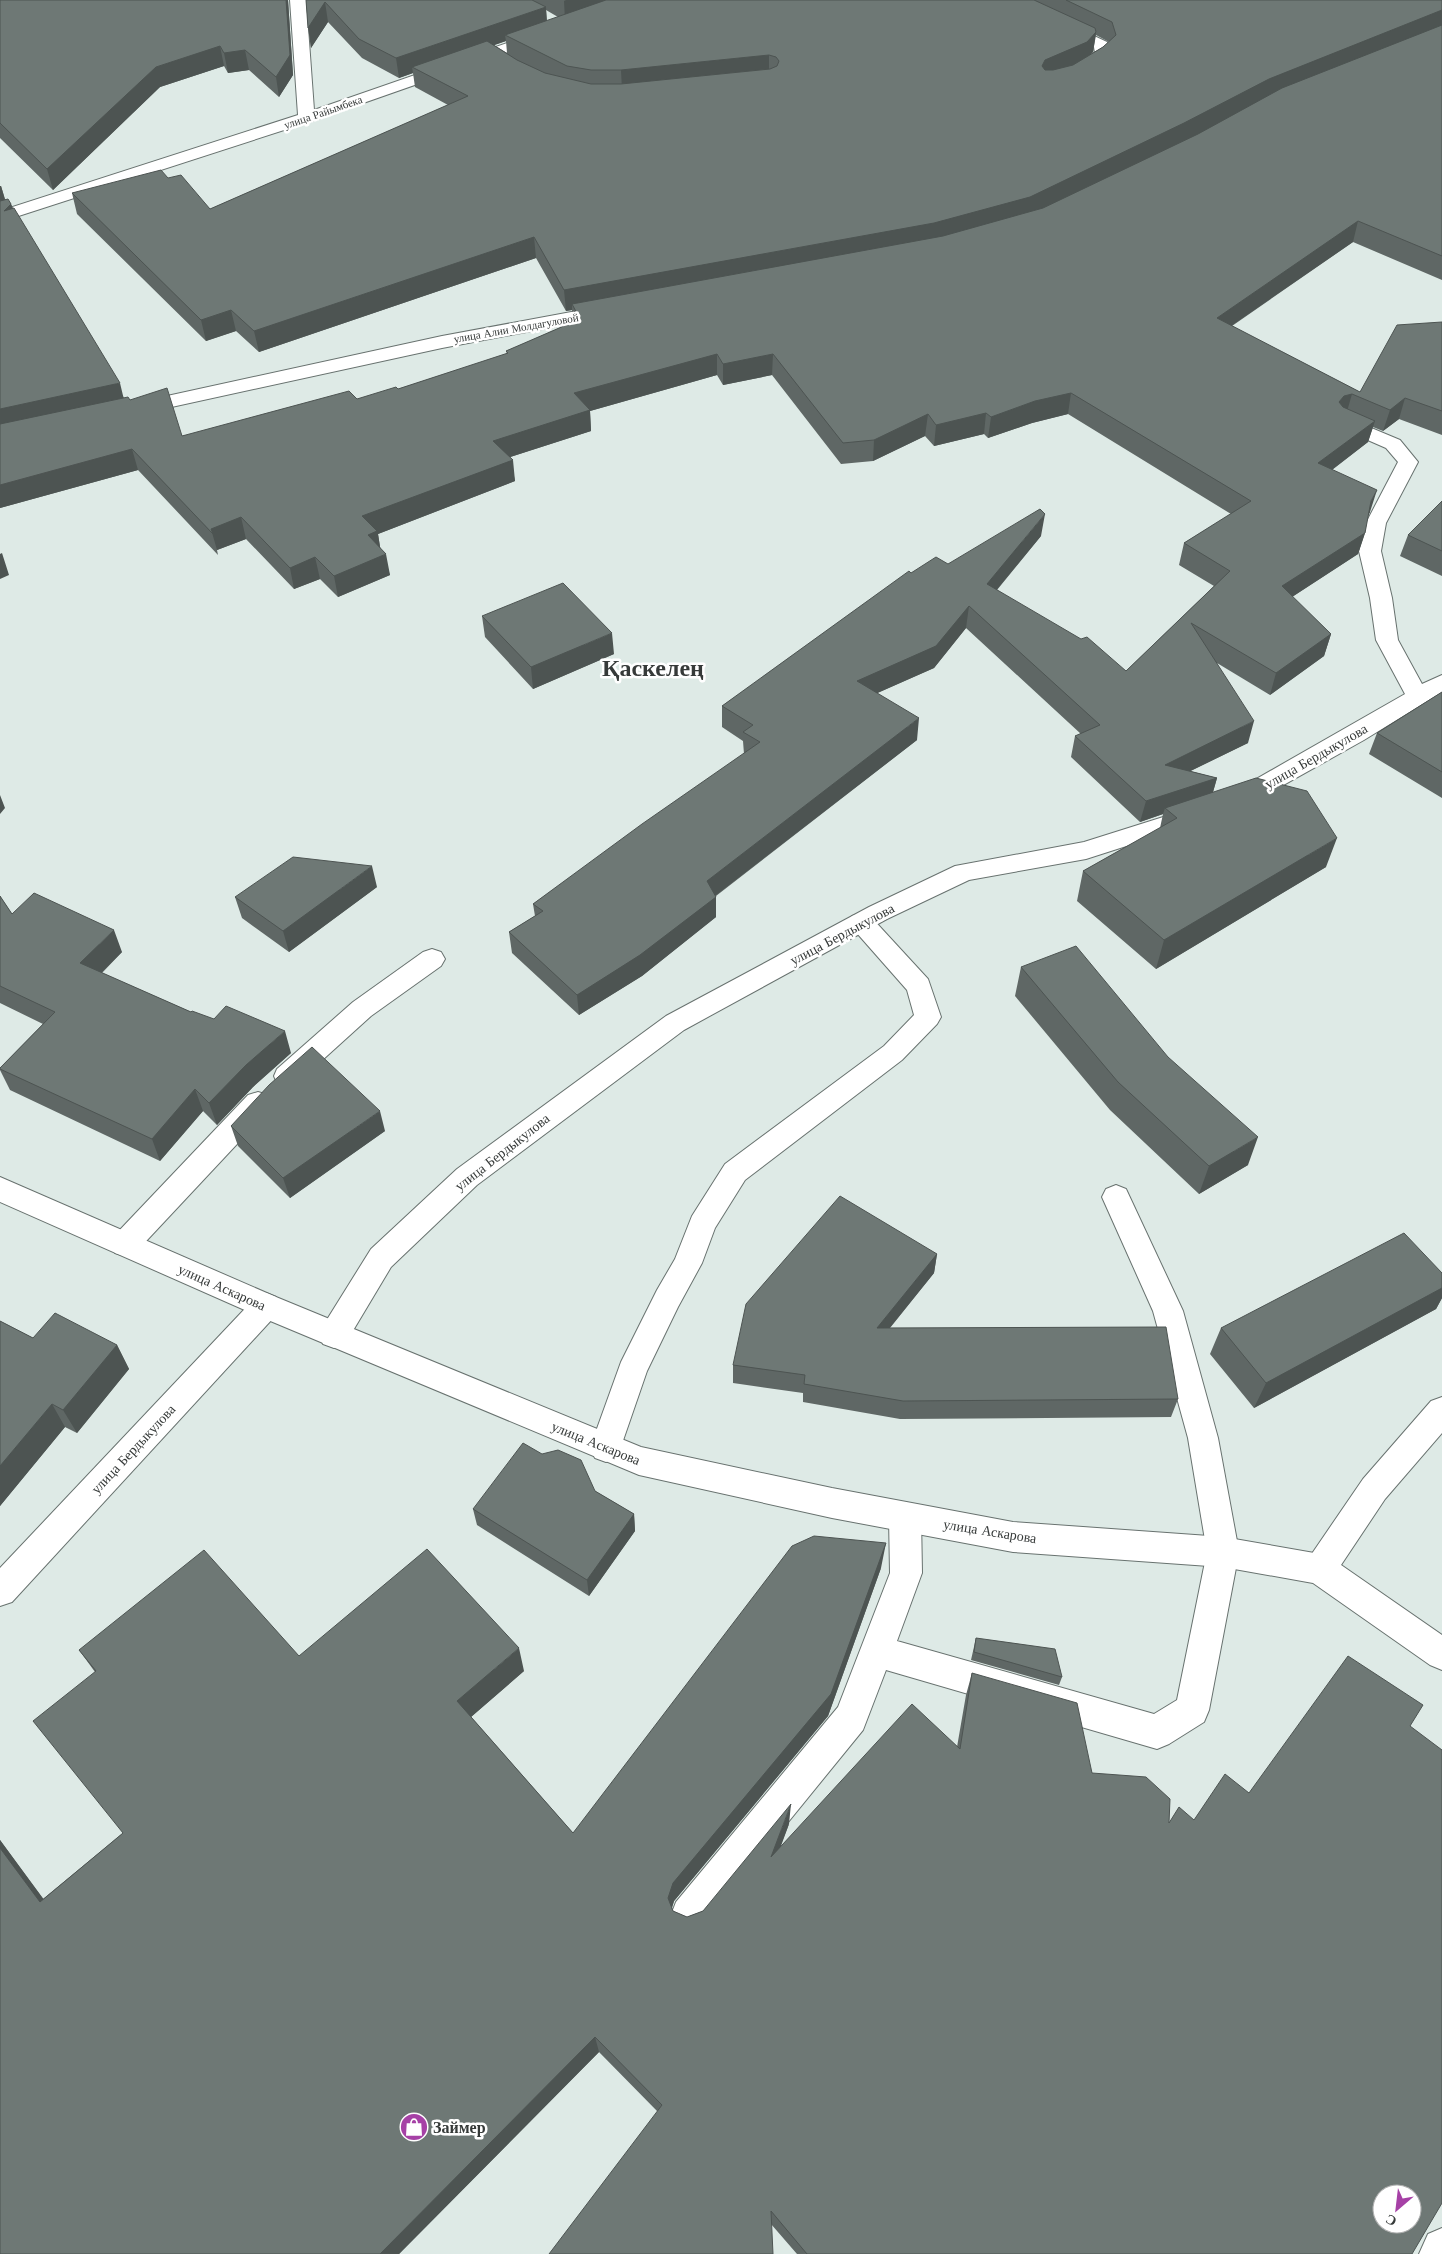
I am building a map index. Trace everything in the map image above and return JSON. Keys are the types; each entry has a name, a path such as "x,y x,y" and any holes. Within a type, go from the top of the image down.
{"street":[{"path":"298,0 306,118"},
{"path":"1005,0 1101,45 1103,54 1091,66 1066,77"},
{"name":"улица Райымбека","path":"0,217 306,118 556,31"},
{"path":"491,53 507,63"},
{"name":"улица Алии Молдагуловой","path":"123,412 442,342 627,308"},
{"path":"1346,423 1393,444 1408,462 1376,522 1370,551 1381,598 1387,640 1418,696"},
{"name":"улица Бердыкулова","path":"334,1335 381,1258 467,1177 675,1023 861,923 964,872 1086,850 1235,802 1356,734 1442,682"},
{"path":"606,1448 632,1371 667,1299 688,1263 702,1224 735,1172 893,1053 928,1017 919,986 861,923"},
{"path":"125,1244 264,1096 362,1009 432,958"},
{"name":"улица Аскарова","path":"0,1189 334,1335 639,1461 905,1517 1013,1537 1223,1552 1320,1569"},
{"path":"876,1651 1157,1732 1192,1710 1223,1552 1203,1438 1168,1311 1116,1197"},
{"name":"улица Бердыкулова","path":"0,1591 266,1306"},
{"path":"1442,1411 1374,1489 1320,1569 1442,1654"},
{"path":"689,1915 851,1718 906,1573 905,1517"},
{"path":"1439,2254 1442,2248"}],"building":[{"path":"0,0 286,0 290,55 276,77 245,50 224,53 220,46 156,67 47,169 0,123"},
{"path":"306,0 532,0 546,7 396,58 359,39 325,2 308,28"},
{"path":"606,0 1034,0 1095,28 1096,32 1087,42 1045,60 1042,66 1045,70 1073,65 1103,47 1116,35 1112,22 1066,0 1442,0 1442,10 1269,79 1184,123 1030,197 934,223 564,290 534,237 254,331 231,310 201,320 72,193 161,170 168,178 181,175 210,209 468,96 412,67 487,41 517,60 545,73 591,84 621,84 770,69 777,66 779,61 776,57 769,55 621,70 591,70 567,66 505,35"},
{"path":"1442,25 1442,256 1358,221 1217,318 1360,392 1397,325 1442,322 1442,411 1405,398 1390,410 1352,394 1344,396 1339,402 1343,407 1375,421 1318,463 1377,490 1371,501 1365,533 1282,586 1331,634 1276,673 1191,623 1254,721 1165,765 1217,778 1146,801 1075,736 1100,725 969,606 936,646 857,681 919,718 707,881 716,897 640,955 577,995 509,932 543,911 533,904 642,824 760,742 743,732 753,725 722,706 909,571 911,573 936,557 948,564 1040,509 1045,514 987,584 1081,639 1087,637 1126,671 1230,571 1184,543 1251,501 1071,393 1035,401 991,417 986,413 936,425 928,414 874,440 843,443 773,354 723,364 717,354 574,393 590,410 493,441 513,460 362,516 377,531 368,535 386,554 334,576 315,557 290,568 241,517 211,529 213,534 132,449 0,485 0,424 128,397 130,400 167,388 182,436 349,391 357,399 396,387 398,389 508,353 506,351 580,319 572,304 943,236 1043,208 1198,134 1282,88"},
{"path":"8,199 11,204 4,211 14,208 120,383 0,409 0,201"},
{"path":"1442,501 1442,551 1408,535"},
{"path":"563,583 612,633 531,667 482,616"},
{"path":"1442,692 1442,772 1377,733"},
{"path":"1256,778 1307,791 1337,838 1164,940 1083,871 1177,818 1165,808"},
{"path":"293,857 372,866 283,931 235,897"},
{"path":"34,893 114,930 80,963 191,1012 214,1019 226,1006 285,1031 246,1065 209,1103 195,1089 152,1139 0,1069 55,1012 0,986 0,896 12,914"},
{"path":"1076,946 1168,1057 1258,1137 1209,1166 1118,1082 1021,967"},
{"path":"312,1047 380,1111 283,1178 231,1126 269,1085"},
{"path":"840,1196 937,1254 877,1328 1166,1327 1178,1399 903,1401 804,1384 805,1375 733,1365 746,1304"},
{"path":"1404,1233 1442,1273 1442,1288 1266,1383 1221,1328"},
{"path":"55,1313 117,1345 63,1410 52,1404 0,1466 0,1321 33,1338"},
{"path":"523,1443 542,1454 558,1450 581,1460 595,1491 634,1514 587,1580 473,1509"},
{"path":"814,1536 886,1543 831,1694 673,1883 668,1898 673,1911 687,1917 703,1911 791,1804 771,1857 912,1704 960,1749 972,1673 1077,1703 1092,1773 1146,1777 1170,1799 1169,1823 1179,1807 1194,1820 1225,1774 1249,1793 1348,1656 1423,1705 1410,1726 1442,1750 1442,2203 1412,2254 807,2254 771,2211 773,2254 549,2254 662,2105 595,2037 380,2254 0,2254 0,1848 40,1902 123,1833 33,1721 96,1671 79,1650 204,1550 299,1656 427,1549 519,1648 457,1701 573,1833 792,1546"},
{"path":"976,1638 1055,1649 1062,1677 974,1652"}],"place":[{"name":"Займер","path":"414,2127"}],"district":[{"name":"Қаскелең","path":"653,667"}]}
